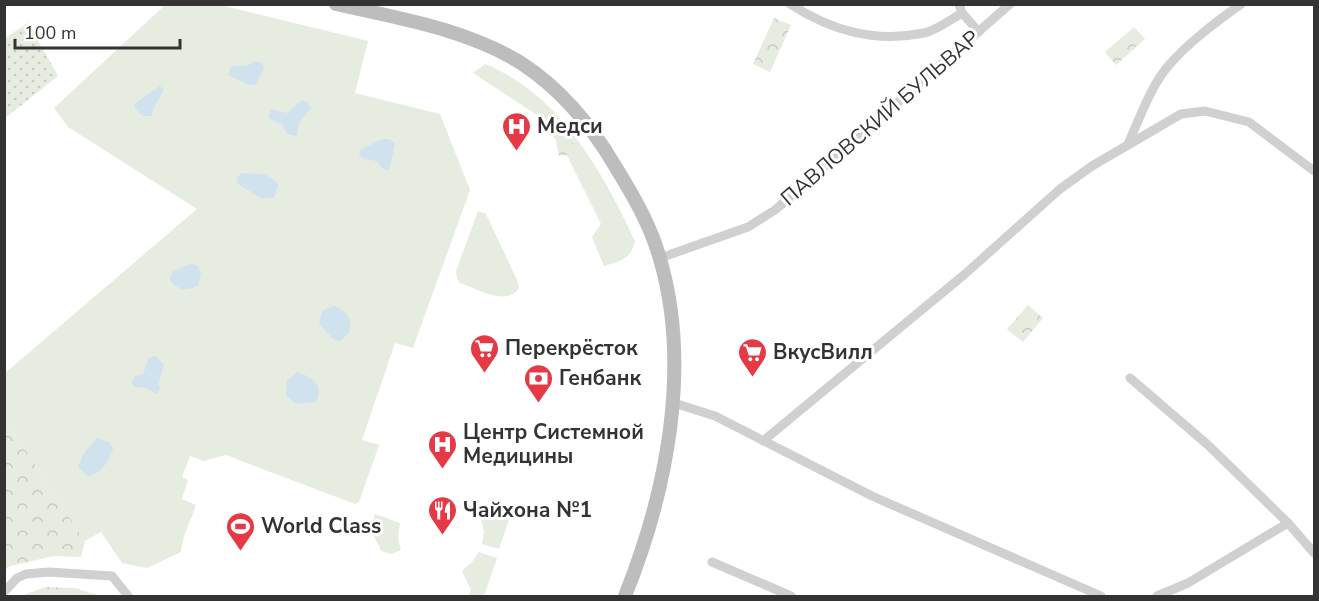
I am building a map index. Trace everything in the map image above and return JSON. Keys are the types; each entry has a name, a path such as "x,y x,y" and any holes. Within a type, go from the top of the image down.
{"main road":[{"path":"336,4 471,39 512,58 544,80 569,102 598,138 637,204 660,258 672,323 671,402 657,495 643,548 625,597"}],"street":[{"path":"790,4 820,23 854,33 892,36 926,32 961,9 979,32"},
{"name":"ПАВЛОВСКИЙ БУЛЬВАР","path":"660,258 748,227 775,210 1010,4"},
{"path":"1128,144 1155,85 1169,66 1197,39 1241,4"},
{"path":"763,441 965,274 1060,189 1128,144 1181,114 1205,111 1249,122 1314,171"},
{"path":"1130,378 1208,445 1288,523 1314,553"},
{"path":"671,402 704,411 872,496 1101,597"},
{"path":"1157,597 1188,584 1288,523"},
{"path":"712,562 791,597"},
{"path":"4,592 17,578 49,572 112,576 128,596"}],"green space":[{"path":"165,5 220,5 368,41 355,93 440,114 470,190 413,348 395,343 362,440 379,445 359,502 355,504 226,455 203,461 190,456 182,477 188,480 182,499 196,505 181,552 147,568 122,563 101,532 85,541 5,419 4,374 197,209 68,127 54,108"},
{"path":"774,18 791,25 770,72 753,64"},
{"path":"28,23 58,76 5,118 5,38"},
{"path":"1134,27 1145,39 1116,65 1105,52"},
{"path":"485,64 512,77 535,94 576,138 608,188 635,241 628,256 604,266 592,237 601,224 552,125 473,73"},
{"path":"547,117 557,124 574,145 570,155 559,156 556,140 543,124"},
{"path":"478,211 486,214 518,282 519,288 507,296 491,295 460,283 457,279 456,271"},
{"path":"1028,305 1043,318 1023,342 1007,329"},
{"path":"5,419 85,541 81,557 54,556 10,566 5,570"},
{"path":"498,506 512,511 499,549 482,544 484,532 481,518 489,512 496,514"},
{"path":"375,514 400,523 398,538 401,550 391,554 381,551 370,527"},
{"path":"479,552 497,558 484,596 469,595 471,590 462,571"},
{"path":"46,587 75,588 101,596 20,596"}],"water":[{"path":"255,61 262,63 264,69 256,84 249,85 228,75 231,66 247,66"},
{"path":"160,86 164,90 153,109 152,116 143,116 135,109 135,103"},
{"path":"302,100 308,102 311,108 299,123 297,136 287,134 283,125 268,118 271,109 287,113"},
{"path":"383,139 390,139 395,144 389,170 383,169 377,161 364,159 359,155 361,149"},
{"path":"242,173 262,174 275,181 278,185 274,198 261,198 238,184 237,177"},
{"path":"190,264 197,265 201,273 198,285 190,289 178,288 170,279 172,272"},
{"path":"334,306 346,313 350,324 349,333 340,341 333,339 319,324 322,311"},
{"path":"156,356 164,365 159,382 160,389 156,394 145,387 135,387 131,382 135,376 143,374 149,357"},
{"path":"297,372 315,382 319,391 316,402 296,404 286,395 287,381"},
{"path":"97,438 110,443 113,449 103,467 87,476 78,467 84,453"}],"place":[{"name":"Медси","path":"516,152"},
{"name":"Перекрёсток","path":"484,374"},
{"name":"ВкусВилл","path":"752,378"},
{"name":"Генбанк","path":"538,404"},
{"name":"Центр Системной Медицины","path":"442,470"},
{"name":"Чайхона №1","path":"442,536"},
{"name":"World Class","path":"240,552"}]}
